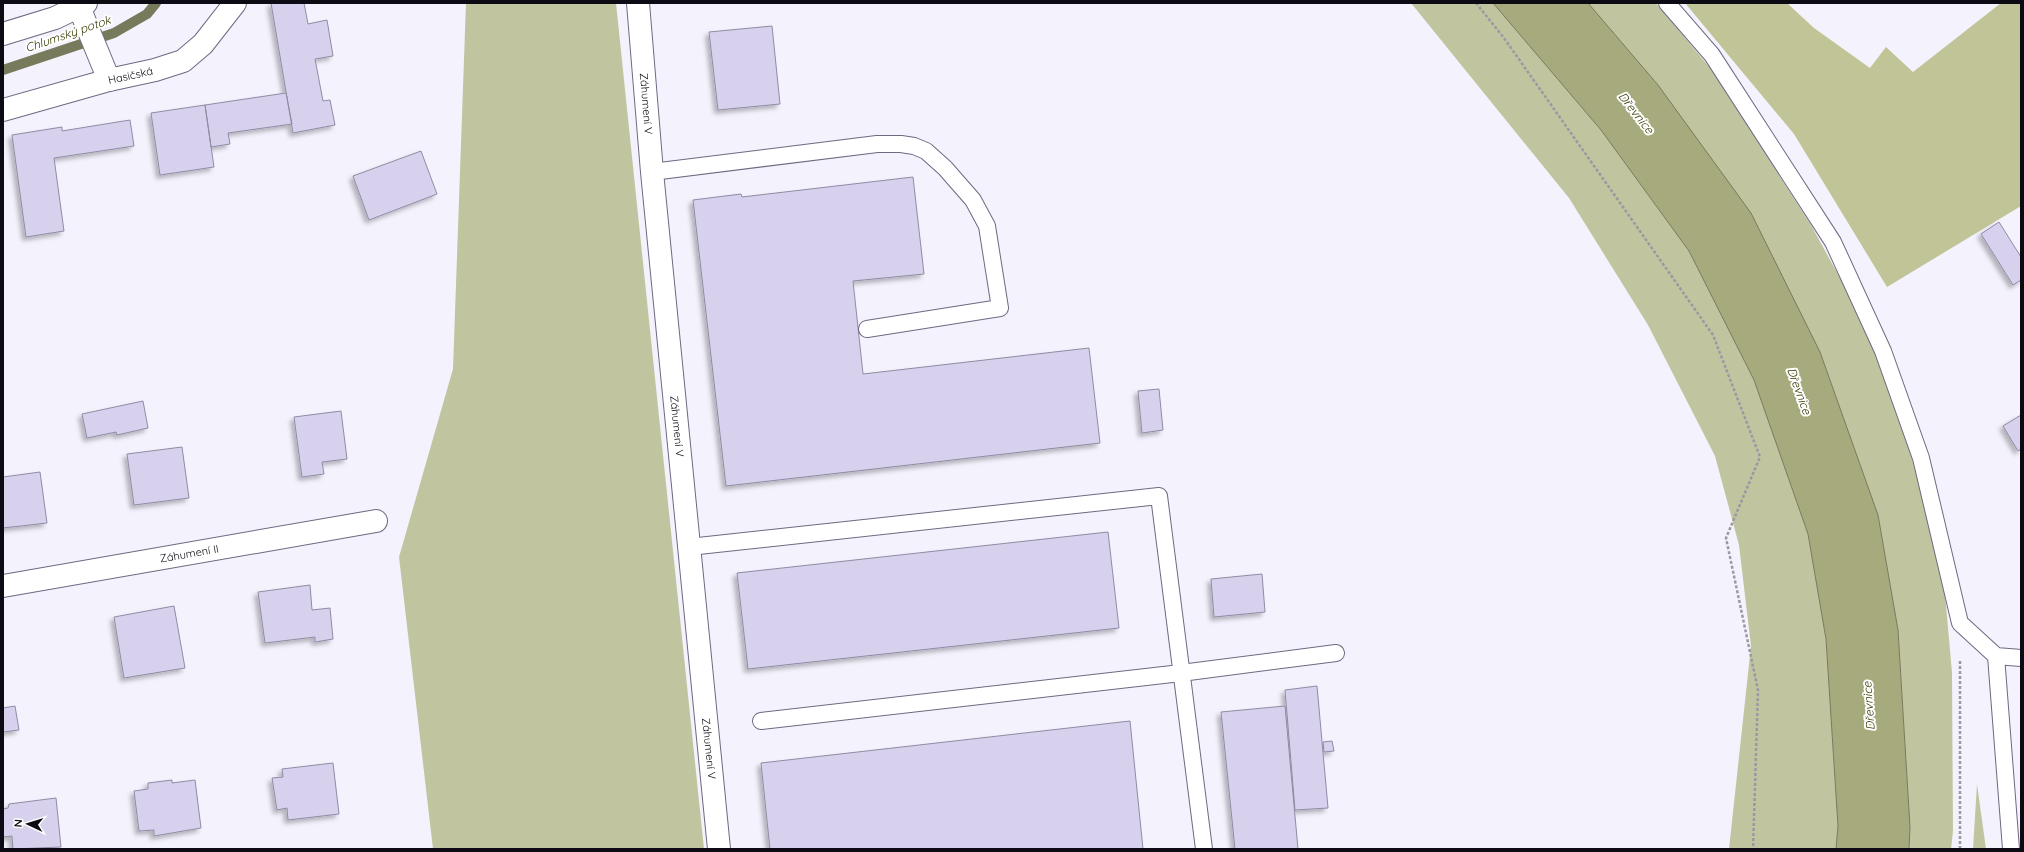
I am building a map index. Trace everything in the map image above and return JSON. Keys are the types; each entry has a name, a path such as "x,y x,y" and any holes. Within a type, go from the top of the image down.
{"street":[{"name":"Hasičská","path":"3,110 109,80 155,70 183,61 203,44 235,3"},
{"name":"Záhumení V","path":"638,3 652,172 718,849"},
{"path":"3,34 55,18 83,5 109,80"},
{"name":"Záhumení II","path":"3,586 376,521"}],"lane":[{"path":"1667,3 1712,56 1833,242 1883,351 1921,458 1960,623 1996,656 2021,658"},
{"path":"652,172 877,144 901,144 914,146 926,152 945,168 973,200 988,226 1000,308 867,328"},
{"path":"689,547 1159,496 1204,849"},
{"path":"761,721 1182,673 1336,653"},
{"path":"1996,656 2011,849"}],"path":[{"path":"1476,3 1509,45 1713,335 1760,457 1726,538 1758,690 1753,849"},
{"path":"1960,623 1960,849"}],"shaded area":[{"path":"466,3 616,3 704,849 433,849 399,557 453,369"},
{"path":"1411,3 1493,3 1601,130 1689,251 1754,380 1808,534 1826,639 1838,826 1836,849 1729,849 1751,646 1739,545 1715,456 1648,325 1569,198"},
{"path":"1588,3 1656,3 1710,68 1811,225 1888,366 1944,582 1952,673 1953,831 1951,849 1909,849 1910,827 1898,630 1878,515 1820,352 1658,85"},
{"path":"1685,3 1787,3 1814,28 1870,68 1886,47 1913,72 2001,3 2021,3 2021,206 1887,287 1794,134"},
{"path":"1977,784 1986,849 1973,849"}],"water":[{"name":"Dřevnice","path":"1493,3 1588,3 1658,85 1751,213 1820,352 1878,515 1898,630 1910,827 1909,849 1836,849 1838,826 1826,639 1808,534 1754,380 1689,251 1601,130"}],"building":[{"path":"271,3 304,3 308,24 327,20 333,56 315,59 323,101 330,100 335,125 293,133"},
{"path":"772,26 780,104 718,110 709,32"},
{"path":"286,93 292,124 228,133 230,144 211,147 205,105"},
{"path":"205,105 214,167 160,175 151,113"},
{"path":"130,120 134,146 54,158 64,231 26,237 12,135 62,127 62,131"},
{"path":"421,151 437,194 369,220 353,176"},
{"path":"913,177 924,274 853,281 863,374 1089,348 1100,443 726,486 693,200 741,194 742,197"},
{"path":"1999,222 2021,257 2021,280 2013,285 1981,234"},
{"path":"1159,389 1163,430 1142,433 1138,391"},
{"path":"143,401 148,428 117,435 116,432 87,438 82,414"},
{"path":"341,411 347,459 322,462 324,474 302,477 294,417"},
{"path":"2021,415 2021,449 2018,451 2003,426"},
{"path":"182,447 189,498 134,505 127,454"},
{"path":"40,472 47,523 3,528 3,477"},
{"path":"1108,532 1119,628 748,669 737,573"},
{"path":"1262,574 1265,612 1214,617 1211,579"},
{"path":"310,585 312,610 330,608 333,639 315,642 315,637 265,643 258,592"},
{"path":"174,606 185,668 124,678 114,617"},
{"path":"1317,686 1328,808 1295,810 1285,690"},
{"path":"15,706 19,730 3,732 3,708"},
{"path":"1285,706 1298,849 1235,849 1221,712"},
{"path":"1130,721 1143,849 770,849 761,763"},
{"path":"1332,741 1334,751 1324,752 1323,742"},
{"path":"333,763 339,814 288,820 287,808 277,810 272,778 283,777 282,769"},
{"path":"172,780 172,783 195,780 201,828 154,836 154,830 139,831 134,791 148,789 148,783"},
{"path":"56,798 61,847 13,849 12,836 3,837 3,809 8,808 9,804"}],"waterway":[{"name":"Chlumský potok","path":"3,70 114,33 147,14 156,3"}]}
